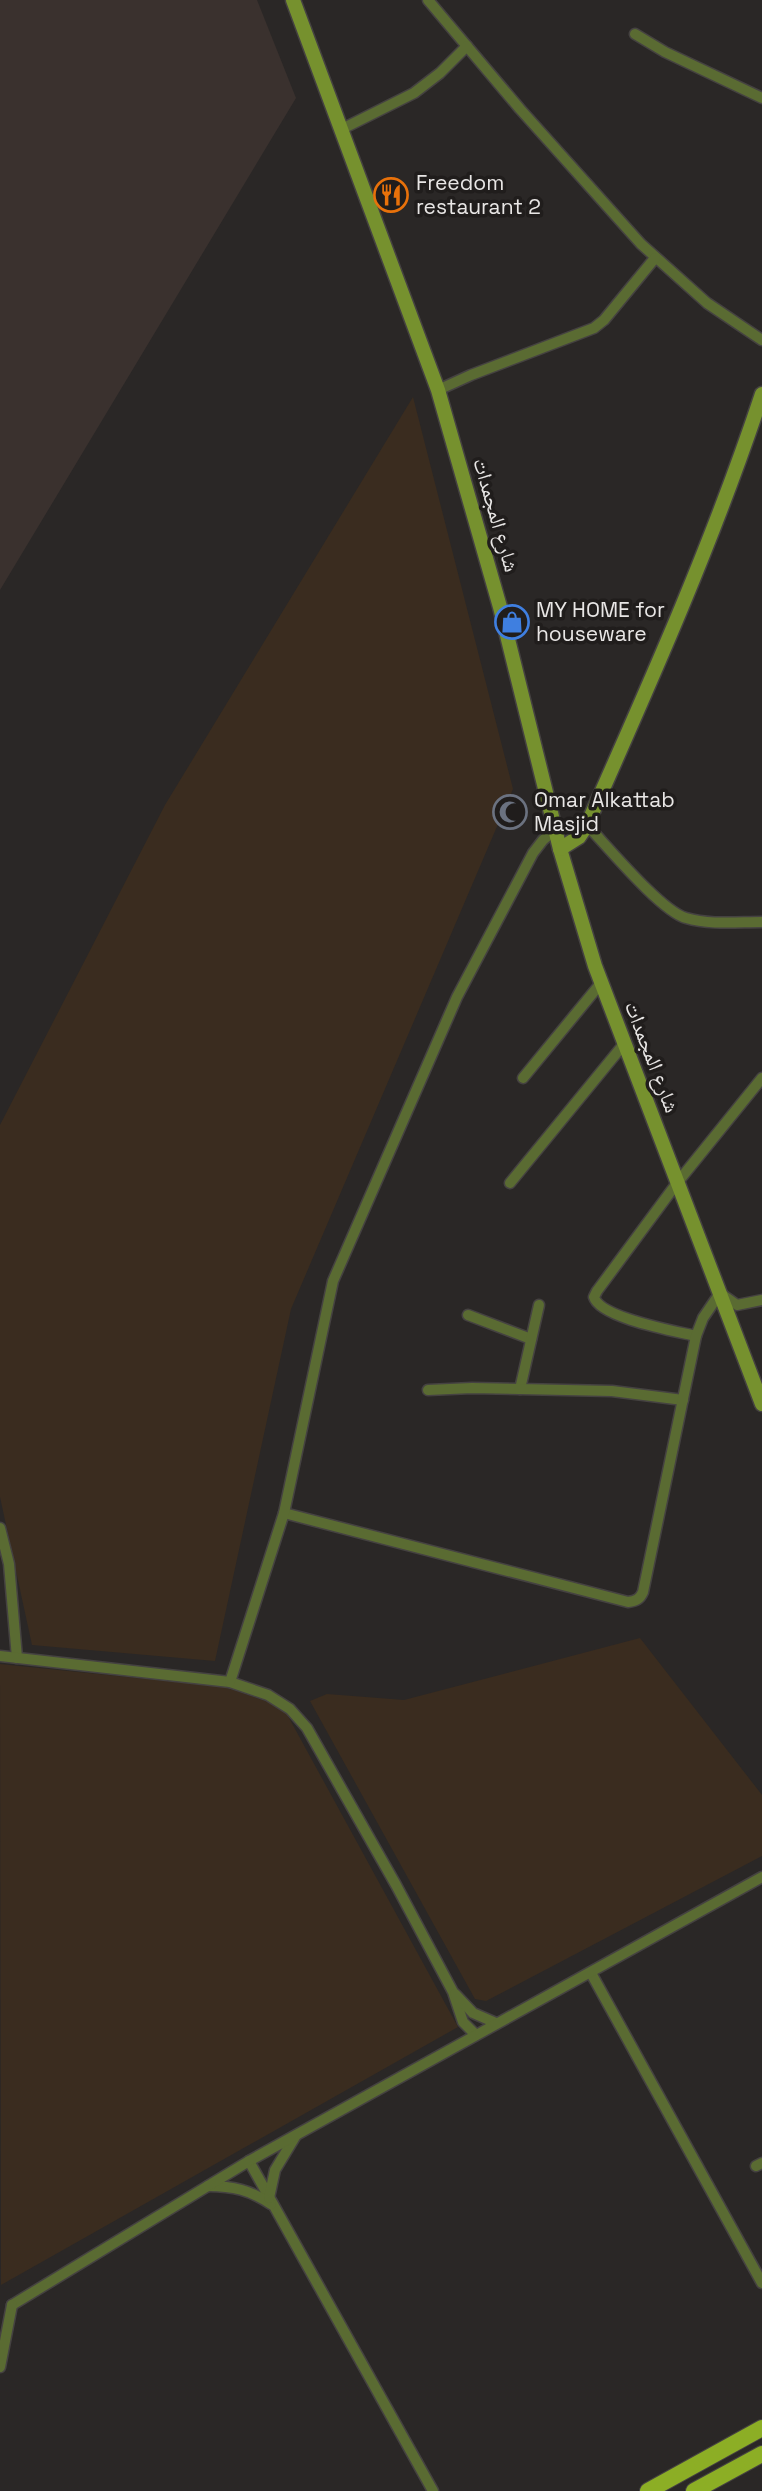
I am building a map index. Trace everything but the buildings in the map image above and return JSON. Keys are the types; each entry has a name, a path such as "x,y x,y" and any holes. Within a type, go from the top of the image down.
{"main road":[{"name":"شارع المجمدات","path":"293,0 438,390 500,607 560,849 601,983 762,1404"},
{"path":"560,849 579,837 587,825 677,623 761,399"},
{"path":"648,2491 762,2428"},
{"path":"694,2491 715,2484 762,2454"}],"street":[{"path":"428,0 655,258 707,303 762,340"},
{"path":"635,34 665,52 762,98"},
{"path":"341,130 414,93 440,73 467,46"},
{"path":"438,390 471,374 594,328 604,320 655,258"},
{"path":"587,825 664,906 683,917 701,922 762,922"},
{"path":"230,1682 284,1513 333,1281 457,997 533,853 555,830"},
{"path":"523,1078 601,983"},
{"path":"510,1183 624,1044"},
{"path":"696,1336 631,1319 599,1306 594,1297 677,1183 762,1078"},
{"path":"284,1513 628,1602 634,1601 640,1598 643,1592 696,1336 703,1318 720,1293 737,1305 762,1300"},
{"path":"520,1389 539,1306"},
{"path":"468,1315 531,1339"},
{"path":"428,1390 612,1391 683,1400"},
{"path":"0,1528 9,1564 17,1658"},
{"path":"0,1656 230,1682 268,1695 290,1709 307,1728 453,1992 463,2022 475,2034"},
{"path":"0,2367 12,2305 249,2161 762,1877"},
{"path":"591,1973 762,2283"},
{"path":"453,1992 473,2013 496,2023"},
{"path":"271,2202 275,2171 295,2136"},
{"path":"249,2161 433,2491"},
{"path":"208,2186 246,2190 271,2202"},
{"path":"0,2300 12,2305"}],"shaded area":[{"path":"0,0 257,0 296,98 0,590"},
{"path":"413,397 513,789 291,1309 215,1661 32,1645 0,1497 0,1125 165,805"},
{"path":"640,1638 762,1795 762,1856 486,2001 475,1999 310,1701 327,1694 404,1700"},
{"path":"0,1664 225,1687 283,1707 458,2027 1,2285"}],"place":[{"name":"Freedom restaurant 2","path":"391,195"},
{"name":"MY HOME for houseware","path":"512,622"},
{"name":"Omar Alkattab Masjid","path":"510,812"}]}
